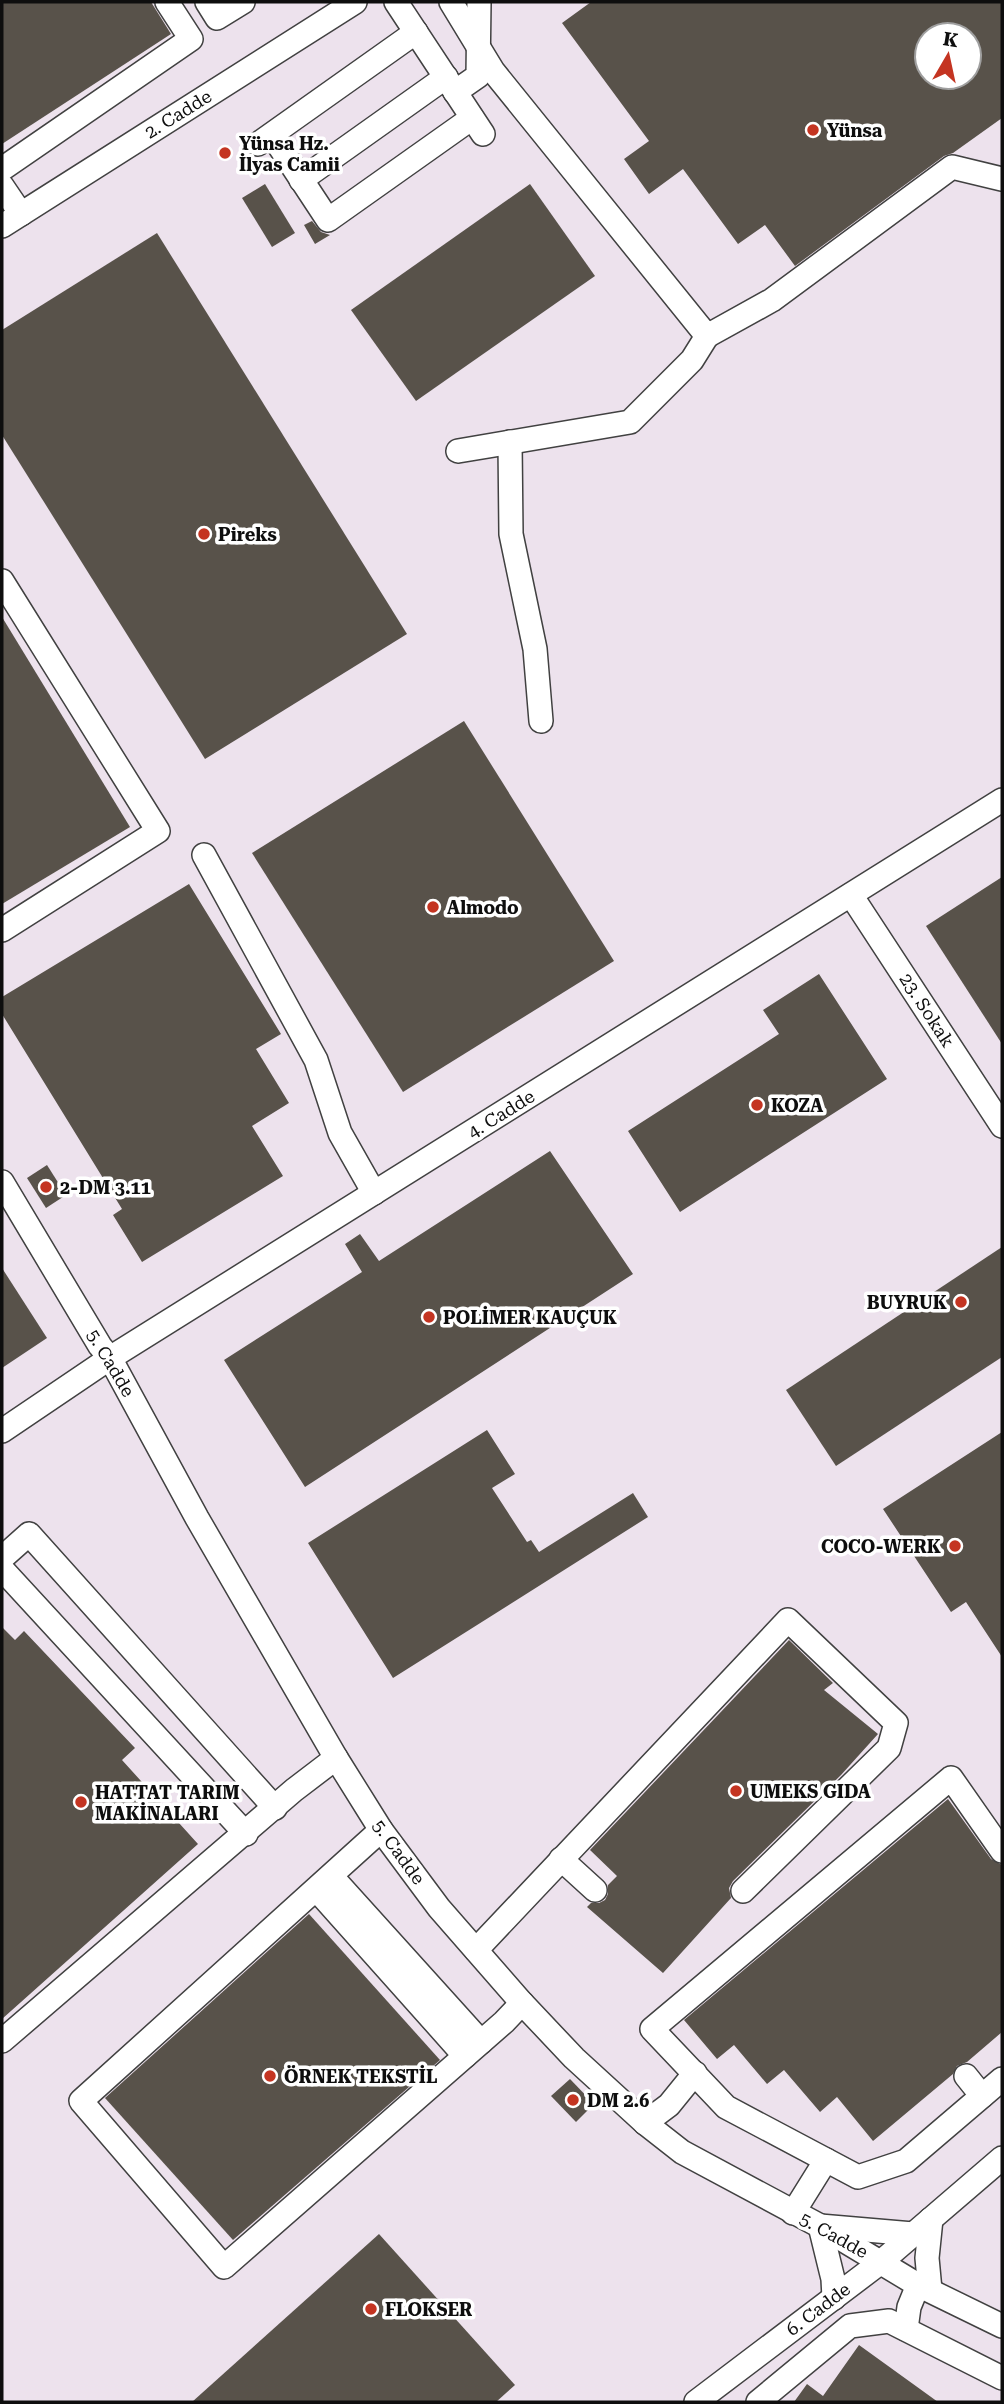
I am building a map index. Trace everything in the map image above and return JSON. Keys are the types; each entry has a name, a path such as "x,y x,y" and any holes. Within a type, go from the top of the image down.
{"street":[{"path":"2,169 191,40 167,2"},
{"path":"207,2 217,18 243,2"},
{"name":"2. Cadde","path":"11,220 355,2"},
{"path":"396,2 451,84 478,126 328,220 301,180 265,140 416,32"},
{"path":"451,2 493,71 707,335"},
{"path":"301,180 451,84 478,76 479,2"},
{"path":"458,451 630,422 692,360 707,335 772,300 952,167 1002,179"},
{"path":"2,186 11,220"},
{"path":"510,442 511,534 535,649 541,721"},
{"path":"2,581 158,831 2,930"},
{"name":"4. Cadde","path":"2,1431 110,1358 1002,800"},
{"path":"204,855 316,1060 340,1132 374,1193"},
{"name":"23. Sokak","path":"851,895 1002,1126"},
{"name":"5. Cadde","path":"2,1182 100,1346 110,1358 197,1518 336,1758 382,1830 439,1908 522,2003 574,2057 645,2123 682,2152 820,2226 924,2288 1002,2326"},
{"path":"2,1558 29,1534 275,1808"},
{"path":"2,1569 246,1833"},
{"path":"476,1950 788,1620 896,1723 889,1748 743,1891"},
{"path":"2,2041 336,1758"},
{"path":"1002,1851 951,1778 652,2029 726,2106 858,2177 906,2161 1002,2079"},
{"path":"382,1830 81,2101 224,2267 522,2003"},
{"path":"561,1859 596,1890"},
{"path":"324,1883 473,2049"},
{"path":"645,2123 669,2105 695,2073"},
{"path":"965,2076 982,2096"},
{"name":"6. Cadde","path":"696,2402 881,2262 1002,2158"},
{"path":"793,2213 826,2161"},
{"path":"906,2329 909,2307 924,2288 931,2219"},
{"path":"834,2298 833,2279 820,2226 914,2234"},
{"path":"758,2402 850,2326 889,2320 1002,2378"}],"shaded area":[{"path":"2,2 1002,2 1002,2402 2,2402"}],"building":[{"path":"2,2 151,2 171,34 2,144"},
{"name":"Yünsa","path":"591,2 1002,2 1002,118 953,153 944,156 795,266 765,225 738,244 683,169 649,194 624,159 649,141 562,23"},
{"path":"265,184 295,233 272,247 242,198"},
{"path":"530,184 595,276 416,401 351,310"},
{"path":"312,221 321,232 330,235 315,244 304,225"},
{"name":"Pireks","path":"157,233 407,634 205,759 2,435 2,330"},
{"path":"2,617 130,827 2,904"},
{"name":"Almodo","path":"464,721 614,961 403,1092 252,853"},
{"path":"1002,877 1002,1044 926,926"},
{"path":"189,884 281,1034 256,1049 289,1103 252,1126 283,1176 142,1262 113,1215 122,1209 2,1014 2,997"},
{"name":"KOZA","path":"819,974 887,1079 680,1212 628,1131 779,1034 763,1010"},
{"name":"POLİMER KAUÇUK","path":"550,1151 633,1274 305,1487 224,1360 362,1272 345,1244 360,1234 379,1261"},
{"name":"2-DM 3.11","path":"47,1165 66,1195 46,1208 27,1178"},
{"name":"BUYRUK","path":"1002,1247 1002,1357 836,1466 786,1390"},
{"path":"2,1268 47,1338 2,1368"},
{"path":"487,1430 515,1474 492,1488 527,1542 531,1540 539,1552 633,1493 648,1517 393,1678 308,1543"},
{"name":"COCO-WERK","path":"1002,1432 1002,1657 966,1602 951,1612 883,1509"},
{"name":"HATTAT TARIM MAKİNALARI","path":"2,1627 15,1640 24,1631 135,1748 122,1760 198,1844 2,2019"},
{"name":"UMEKS GIDA","path":"789,1640 833,1683 824,1690 878,1734 841,1775 733,1881 729,1888 731,1898 663,1973 587,1907 591,1903 605,1900 608,1885 617,1876 590,1850"},
{"path":"948,1799 991,1859 1002,1865 1002,2032 967,2062 957,2066 953,2074 873,2141 837,2097 820,2112 784,2070 767,2084 734,2045 717,2059 684,2020"},
{"name":"ÖRNEK TEKSTİL","path":"309,1914 440,2060 233,2240 105,2098"},
{"name":"DM 2.6","path":"570,2079 594,2104 576,2122 551,2096"},
{"name":"FLOKSER","path":"379,2234 515,2385 496,2402 192,2402"},
{"path":"859,2345 938,2402 794,2402 807,2384 823,2396"}],"place":[{"name":"Yünsa","path":"813,130"},
{"name":"Yünsa Hz. İlyas Camii","path":"225,153"},
{"name":"Pireks","path":"204,534"},
{"name":"Almodo","path":"433,907"},
{"name":"KOZA","path":"757,1105"},
{"name":"2-DM 3.11","path":"46,1187"},
{"name":"BUYRUK","path":"961,1302"},
{"name":"POLİMER KAUÇUK","path":"429,1317"},
{"name":"COCO-WERK","path":"955,1546"},
{"name":"UMEKS GIDA","path":"736,1791"},
{"name":"HATTAT TARIM MAKİNALARI","path":"81,1802"},
{"name":"ÖRNEK TEKSTİL","path":"270,2076"},
{"name":"DM 2.6","path":"573,2100"},
{"name":"FLOKSER","path":"371,2309"}]}
